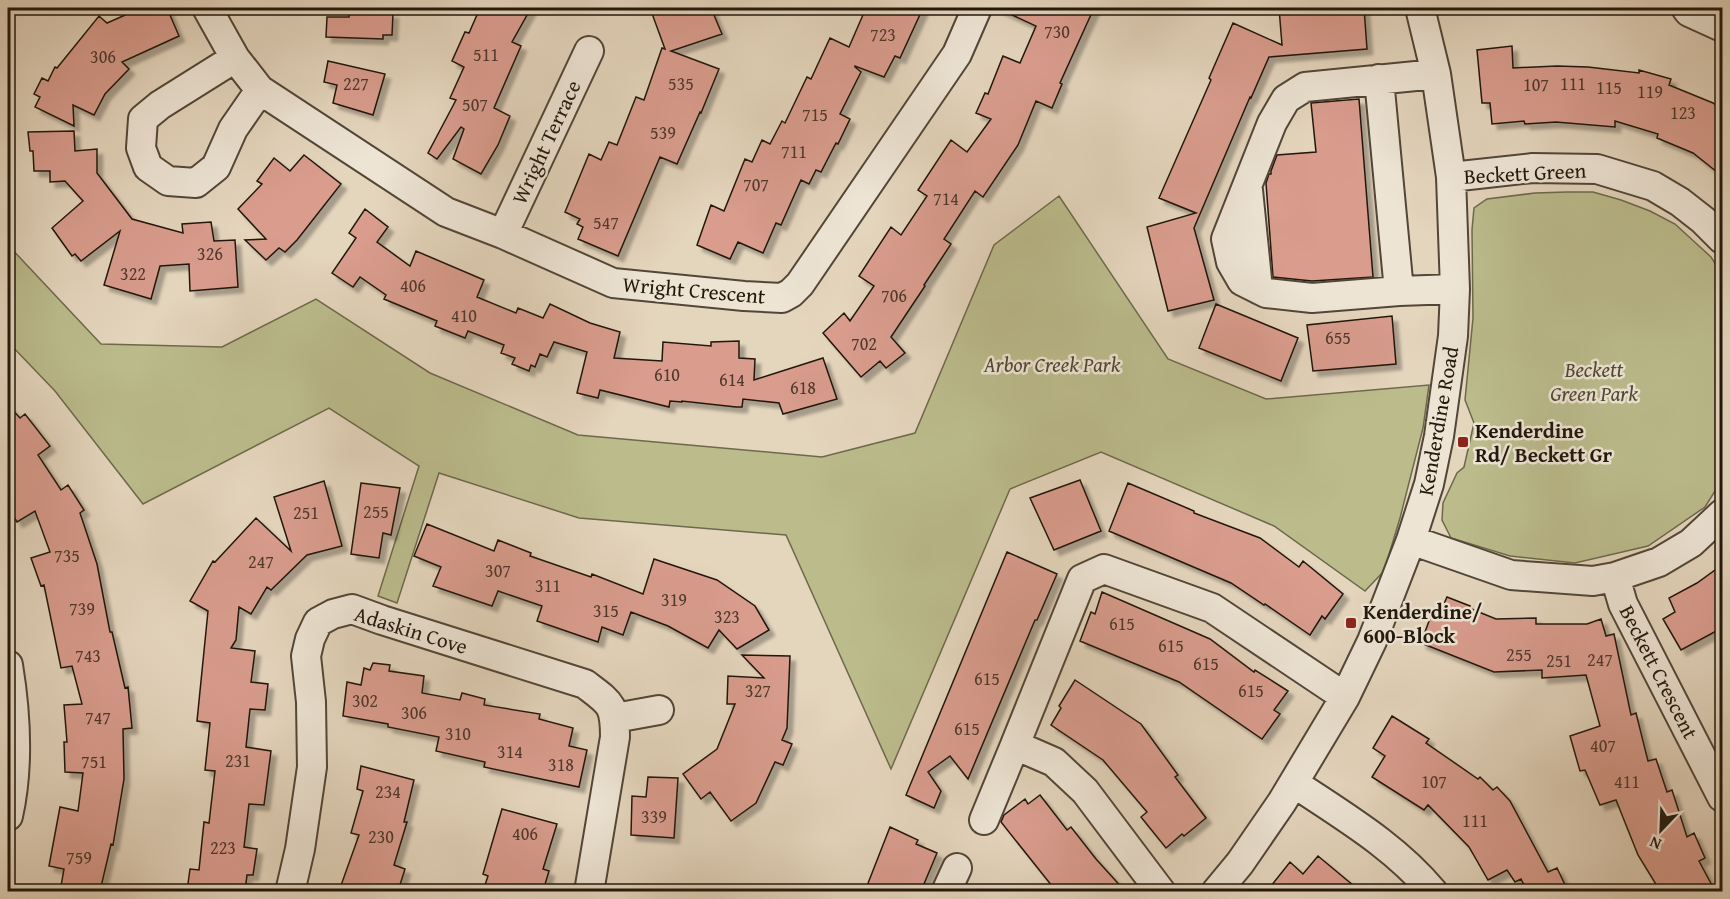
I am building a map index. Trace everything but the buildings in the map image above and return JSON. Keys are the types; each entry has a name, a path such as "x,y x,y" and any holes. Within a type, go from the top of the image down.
{"street":[{"name":"Wright Crescent","path":"207,8 235,58 260,90 446,212 503,234 613,283 782,298 800,284 957,54 977,8"},
{"name":"Kenderdine Road","path":"1216,891 1240,863 1294,783 1345,697 1372,641 1430,484 1453,336 1455,289 1451,177 1436,74 1420,8"},
{"path":"1686,8 1689,12 1722,27"},
{"name":"Wright Terrace","path":"503,234 589,51"},
{"path":"235,58 159,105 143,119 141,148 148,166 168,181 196,183 216,167 233,129 260,90"},
{"path":"1436,74 1305,87 1286,99 1272,123 1226,238 1232,262 1242,281 1266,293 1312,298 1455,289"},
{"path":"1379,79 1399,291"},
{"name":"Beckett Green","path":"1451,177 1533,168 1598,170 1653,186 1680,202 1722,239"},
{"path":"1411,540 1510,575 1593,581 1615,577 1659,562 1691,543 1722,514"},
{"path":"984,820 1082,579 1104,569 1212,608 1345,697"},
{"name":"Beckett Crescent","path":"1615,577 1623,604 1722,797"},
{"name":"Adaskin Cove","path":"291,891 300,849 312,767 311,702 306,656 310,639 318,622 333,614 352,609 585,684 611,706 615,718"},
{"path":"8,665 15,745 8,816"},
{"path":"589,891 615,737 615,718 659,710"},
{"path":"1015,745 1054,762 1085,791 1161,891"},
{"path":"1294,783 1381,842 1421,877 1433,891"}],"green space":[{"name":"Beckett Green Park","path":"1593,192 1650,211 1675,224 1711,257 1722,274 1722,480 1705,507 1648,546 1575,563 1510,556 1451,538 1442,520 1443,503 1457,473 1464,467 1474,423 1465,400 1473,318 1474,208 1487,199 1535,193"},
{"name":"Arbor Creek Park","path":"1059,196 1168,359 1266,399 1429,385 1423,428 1400,518 1384,571 1365,591 1274,526 1101,452 1010,489 891,769 786,535 579,518 439,473 397,603 378,596 419,466 329,408 143,504 55,391 8,342 8,245 101,344 222,347 316,299 430,373 578,435 822,457 915,433 994,245"}],"place":[{"name":"Kenderdine Rd/ Beckett Gr","path":"1463,442"},
{"name":"Kenderdine/ 600-Block","path":"1351,623"}]}
